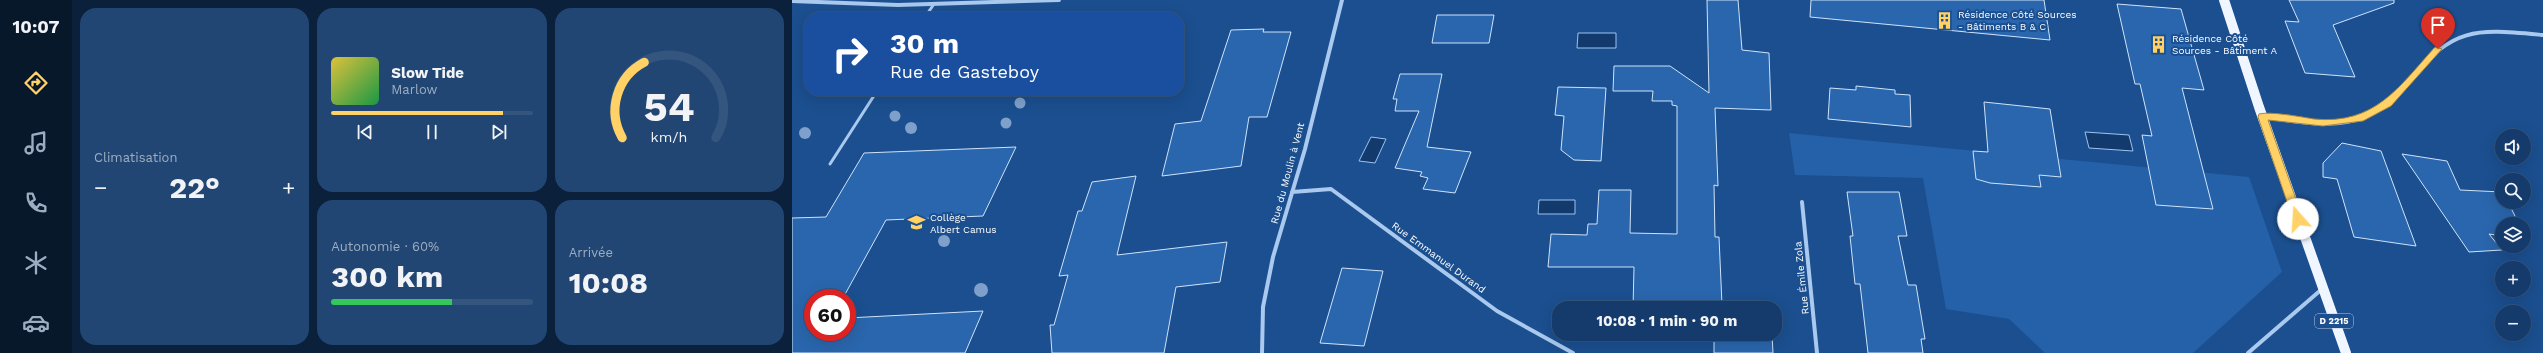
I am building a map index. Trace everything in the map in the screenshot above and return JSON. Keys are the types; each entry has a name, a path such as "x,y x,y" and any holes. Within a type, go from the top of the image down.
{"main road":[{"name":"D 2215","path":"2224,0 2262,117 2346,353"}],"street":[{"path":"792,1 898,5 1059,0"},
{"name":"Rue du Moulin à Vent","path":"1262,353 1263,307 1273,257 1292,192 1342,0"},
{"path":"2262,117 2323,123 2360,119 2388,104 2438,49 2451,41 2465,35 2488,32 2543,35"},
{"name":"Rue Emmanuel Durand","path":"1292,192 1331,190 1497,311 1573,353"},
{"name":"Rue Émile Zola","path":"1802,202 1817,353"},
{"path":"2248,353 2322,289"}],"lane":[{"path":"928,12 934,4"},
{"path":"830,164 874,96"}],"shaded area":[{"path":"1578,33 1616,33 1616,48 1577,48"},
{"path":"2085,132 2129,135 2133,151 2089,148"},
{"path":"1789,133 2249,177 2282,272 2193,353 2045,353 2009,319 1946,309 1923,178 1795,175"},
{"path":"1371,137 1386,139 1375,163 1359,161"},
{"path":"1539,200 1575,200 1575,214 1538,214"}],"building":[{"path":"1707,0 1738,0 1742,50 1769,53 1771,110 1715,108 1718,186 1714,185 1715,237 1719,237 1722,301 1633,301 1634,267 1548,267 1551,234 1587,235 1588,224 1597,224 1599,190 1631,190 1630,233 1677,234 1677,106 1672,105 1672,101 1652,101 1653,91 1613,91 1614,66 1670,66 1709,93"},
{"name":"Résidence Côté Sources - Bâtiments B & C","path":"1811,0 2044,0 2050,40 1810,17"},
{"path":"2289,0 2394,0 2394,3 2333,25 2355,77 2305,73 2285,21 2299,22"},
{"path":"2117,4 2181,9 2204,90 2182,88 2213,209 2156,205 2142,135 2152,136 2140,84 2135,84"},
{"path":"1437,15 1494,15 1489,43 1432,43"},
{"path":"1264,29 1263,32 1291,32 1267,117 1249,117 1241,166 1162,176 1175,124 1201,121 1231,30"},
{"path":"1400,74 1442,74 1427,147 1471,152 1455,193 1423,189 1428,178 1420,176 1422,172 1395,168 1419,111 1395,111 1397,99 1393,99"},
{"path":"1856,86 1895,90 1895,94 1910,95 1911,127 1828,119 1830,88 1856,90"},
{"path":"1558,87 1606,88 1601,161 1574,160 1561,150 1564,116 1555,115"},
{"path":"1984,102 2050,109 2061,177 2039,175 2041,187 1990,183 1976,179 1973,151 1988,152"},
{"path":"2342,143 2381,151 2416,246 2354,237 2337,179 2323,177 2323,163"},
{"path":"1016,147 983,216 886,220 848,289 804,289 804,341 856,341 856,318 983,311 965,353 792,353 792,218 826,217 864,153"},
{"path":"2402,154 2447,161 2460,190 2495,192 2495,209 2512,209 2516,217 2495,217 2495,235 2489,234 2495,241 2495,250 2469,252"},
{"path":"1136,176 1117,255 1227,242 1220,282 1176,287 1164,353 1052,353 1050,325 1054,325 1068,275 1059,276 1078,211 1082,211 1092,182"},
{"path":"1847,192 1899,192 1907,236 1898,236 1908,285 1916,285 1925,339 1921,339 1923,353 1868,353 1860,284 1855,284 1850,236 1853,236"},
{"path":"1342,268 1383,271 1364,346 1320,343"},
{"path":"1714,341 1772,341 1773,353 1714,353"}],"place":[{"name":"Résidence Côté Sources - Bâtiments B & C","path":"1945,20"},
{"name":"Résidence Côté Sources - Bâtiment A","path":"2159,44"},
{"name":"Collège Albert Camus","path":"917,223"}],"route":[{"path":"2298,219 2262,117 2323,123 2360,119 2388,104 2438,49"}]}
